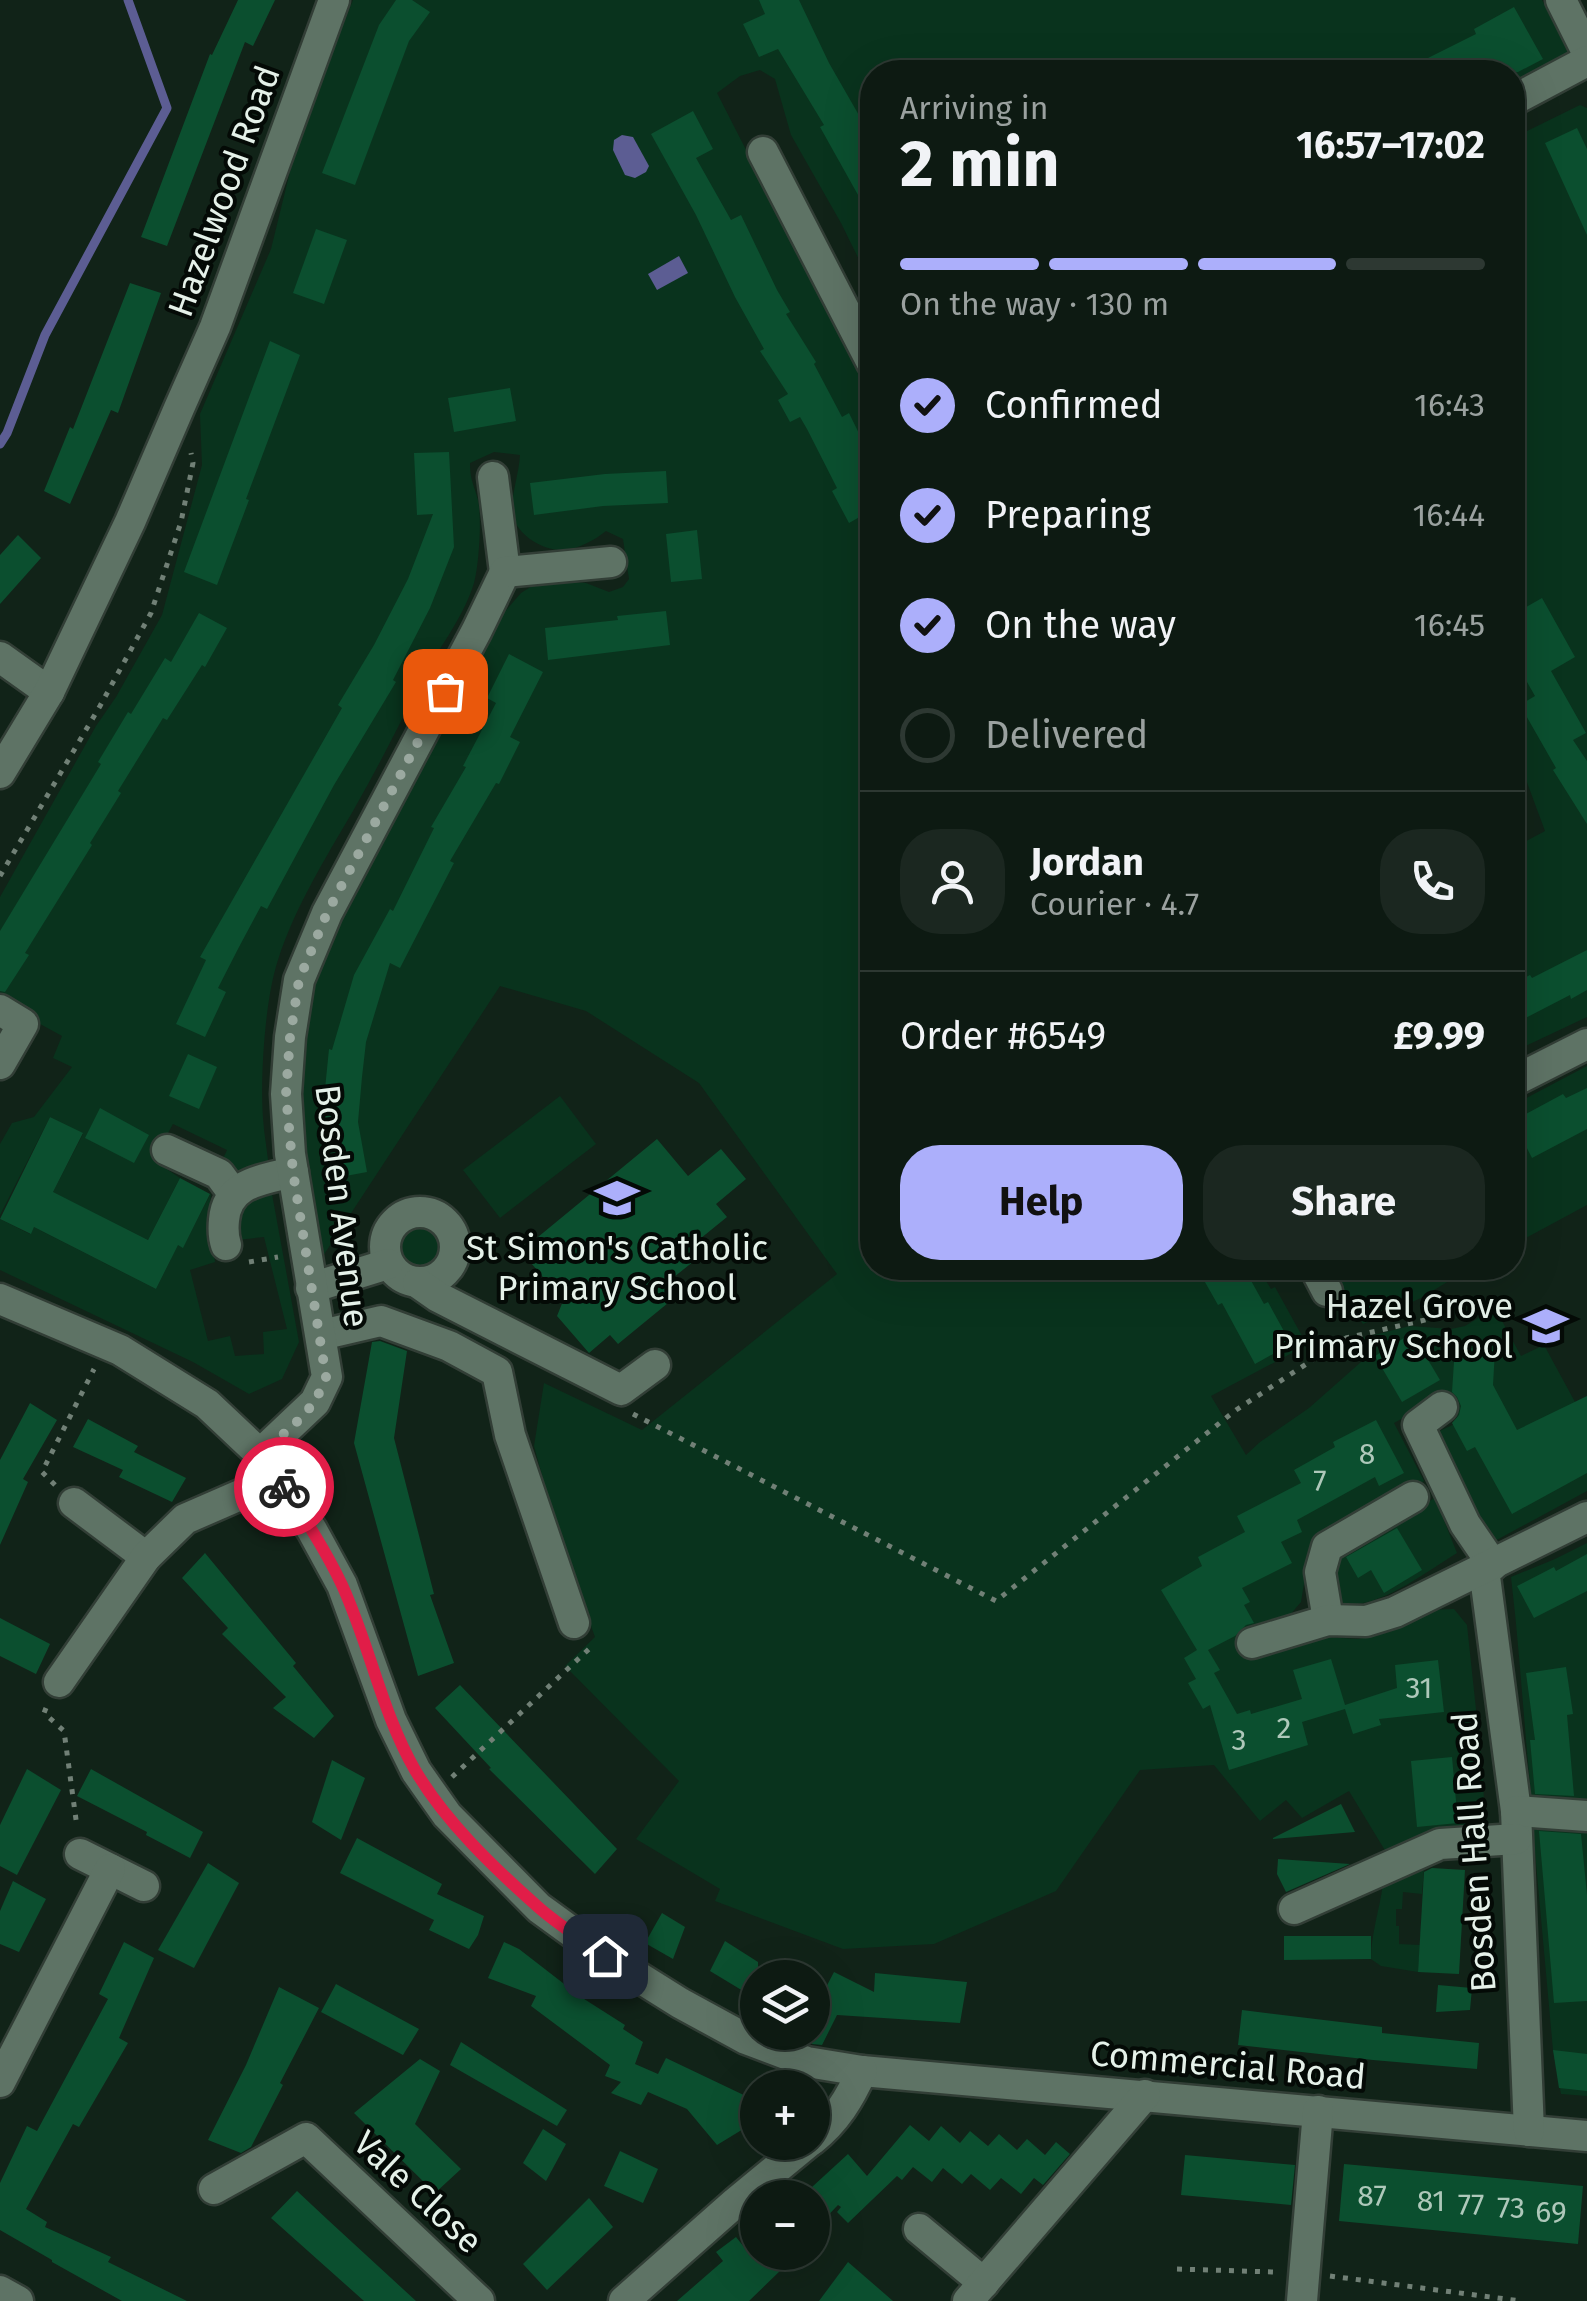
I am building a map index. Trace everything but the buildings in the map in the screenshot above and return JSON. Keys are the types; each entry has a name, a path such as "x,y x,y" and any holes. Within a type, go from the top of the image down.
{"street":[{"name":"Hazelwood Road","path":"0,773 49,692 130,522 214,327 334,0"},
{"path":"1560,0 1587,52"},
{"path":"1525,94 1587,62"},
{"path":"763,152 860,340"},
{"path":"493,478 505,572 611,562"},
{"name":"Bosden Avenue","path":"59,1682 146,1557 185,1518 269,1466 293,1426 315,1402 326,1377 293,1172 286,1094 299,980 327,913 505,572"},
{"path":"0,657 49,692"},
{"path":"0,1010 23,1024 0,1064"},
{"path":"1525,1075 1587,1044"},
{"path":"167,1150 219,1174 233,1193"},
{"path":"237,1254 223,1238 224,1213 233,1193 248,1183 293,1172"},
{"path":"430,1213 440,1218 454,1236 454,1258 440,1276 418,1282 406,1280 388,1264 384,1240 396,1220 407,1214 430,1213"},
{"path":"311,1288 388,1264"},
{"path":"418,1282 438,1297 621,1390 655,1365"},
{"name":"Commercial Road","path":"0,1299 120,1350 207,1404 269,1466 312,1530 342,1585 391,1720 416,1771 447,1815 539,1908 605,1956 798,2070"},
{"path":"321,1335 381,1321 449,1346 498,1372 510,1435 585,1633"},
{"path":"1442,1407 1418,1424 1488,1567"},
{"path":"1328,1620 1320,1572 1327,1548 1413,1497"},
{"path":"74,1504 146,1557"},
{"path":"1252,1643 1328,1620 1366,1620 1396,1612 1587,1517"},
{"name":"Bosden Hall Road","path":"1488,1567 1516,1825 1529,2130"},
{"path":"1294,1909 1440,1844 1516,1825 1587,1816"},
{"path":"80,1854 144,1886"},
{"path":"0,2082 110,1869"},
{"path":"830,2124 850,2097 862,2071"},
{"name":"Commercial Road","path":"830,2073 862,2071 1587,2136"},
{"path":"919,2229 976,2292 1145,2095"},
{"path":"1303,2287 1318,2111"},
{"name":"Vale Close","path":"214,2189 306,2138 479,2301"},
{"path":"770,2174 778,2160"},
{"path":"624,2301 787,2160"},
{"path":"0,2292 18,2301"}],"path":[{"path":"0,876 151,613 181,522 194,463 180,406"},
{"path":"237,1254 306,1252"},
{"path":"630,1412 996,1601 1236,1410 1346,1338 1482,1307"},
{"path":"74,1504 42,1472 108,1344"},
{"path":"467,1762 585,1633"},
{"path":"59,1682 44,1713 64,1731 80,1854"},
{"path":"1177,2269 1303,2287 1521,2301"}],"green space":[{"path":"353,0 1542,0 1570,53 1525,75 1525,60 860,60 860,262 791,135 775,79 760,70 740,76 717,93 860,373 860,1280 1265,1280 1271,1289 1275,1287 1307,1345 1211,1396 1246,1455 1309,1408 1361,1362 1352,1342 1362,1338 1410,1326 1465,1326 1495,1308 1521,1356 1544,1345 1587,1424 1587,1491 1493,1542 1431,1435 1461,1421 1442,1396 1394,1423 1424,1481 1367,1512 1306,1571 1301,1602 1289,1616 1239,1642 1253,1660 1323,1637 1358,1639 1392,1631 1429,1610 1454,1609 1467,1625 1485,1832 1389,1857 1349,1791 1302,1818 1286,1800 1260,1821 1214,1765 1140,1770 1056,1891 934,1944 843,1949 715,1901 720,1889 636,1839 679,1781 565,1666 595,1637 560,1541 534,1446 544,1383 642,1430 837,1274 699,1083 586,1011 500,986 323,1256 301,1119 300,1071 311,987 373,851 495,623 521,593 543,579 586,583 609,592 623,587 629,579 623,539 606,531 586,544 563,550 538,544 523,533 512,510 520,455 494,452 470,463 480,529 476,575 469,596 311,884 278,960 263,1060 263,1118 269,1171 236,1179 220,1165 227,1150 173,1124 153,1160 180,1178 148,1240 66,1199 44,1209 83,1134 50,1117 0,1215 0,1144 12,1123 34,1117 72,1067 53,1058 62,1036 0,1002 0,897 162,615 202,465 200,414 271,249 299,135"},
{"path":"1580,105 1587,108 1587,1017 1525,1046 1525,842 1545,831 1525,777 1525,132"},
{"path":"1587,1066 1587,1205 1525,1239 1525,1099"},
{"path":"560,1096 596,1144 500,1218 463,1170"},
{"path":"211,1193 209,1218 215,1262 190,1270 208,1341 230,1336 235,1356 264,1354 263,1332 287,1329 264,1237 237,1240 233,1214 245,1193 272,1194 299,1342 282,1379 249,1394 193,1362 0,1270 0,1219 30,1234 34,1227 156,1289 171,1259 168,1240 183,1247"},
{"path":"420,1224 437,1231 444,1248 437,1265 420,1272 403,1265 396,1248 403,1231"},
{"path":"1336,1280 1450,1280 1421,1298 1363,1324"},
{"path":"1435,1498 1457,1553 1386,1595 1356,1604 1343,1603 1330,1573 1335,1552"},
{"path":"1587,1543 1587,1806 1532,1803 1511,1577"},
{"path":"1532,1819 1587,1825 1587,2096 1561,2094 1553,2050"},
{"path":"1404,1867 1424,1868 1422,1894 1403,1892 1402,1909 1396,1909 1399,1944 1420,1945 1418,1972 1381,1966 1371,1959 1383,1883"}],"water":[{"path":"622,135 633,137 649,166 635,178 625,175 613,150 614,140"},
{"path":"679,256 688,273 657,290 648,274"}],"waterway":[{"path":"0,444 45,335 167,108 128,0"}],"way so far":[{"path":"284,1487 260,1454 315,1402 326,1377 290,1154 286,1094 299,980 327,913 445,691"}],"place":[{"name":"St Simon's Catholic Primary School","path":"617,1198"},
{"name":"Hazel Grove Primary School","path":"1546,1326"}],"route":[{"path":"284,1487 342,1585 391,1720 416,1771 447,1815 487,1858 539,1908 605,1956"}]}
